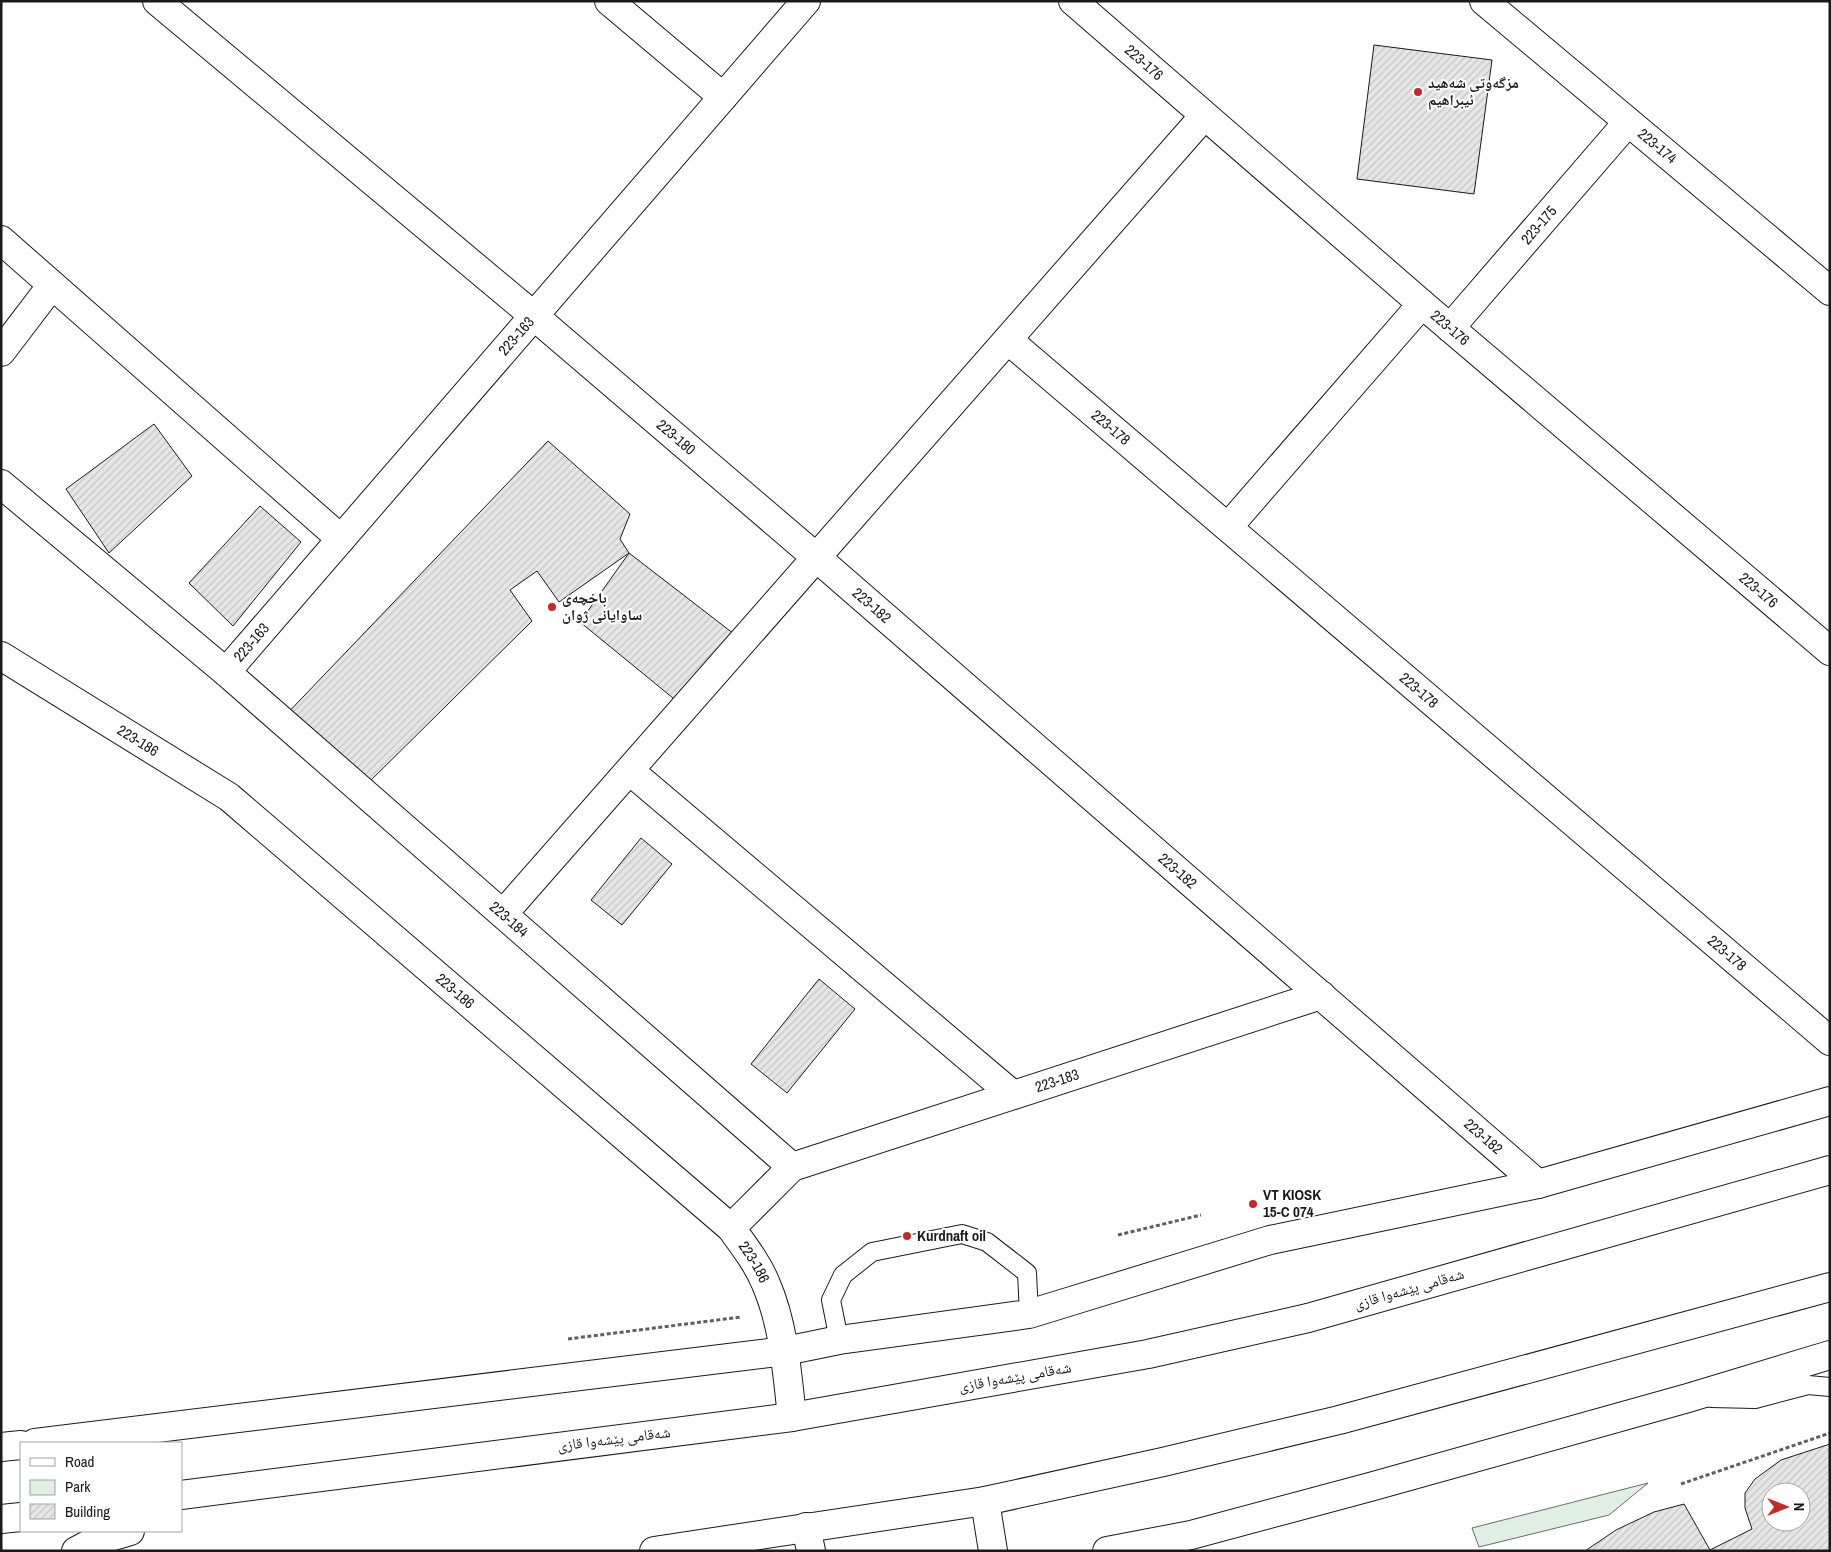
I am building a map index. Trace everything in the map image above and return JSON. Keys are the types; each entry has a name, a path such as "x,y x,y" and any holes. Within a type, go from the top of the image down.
{"main road":[{"name":"223-180","path":"157,1 534,316 816,558"},
{"path":"609,1 724,97"},
{"name":"223-163","path":"226,672 806,1"},
{"name":"223-176","path":"1072,1 1422,304 1830,651"},
{"name":"223-174","path":"1484,1 1830,291"},
{"path":"503,914 1204,116"},
{"name":"223-175","path":"1450,328 1628,122"},
{"path":"1,240 341,539"},
{"path":"1,352 52,285"},
{"path":"1228,527 1422,304"},
{"name":"223-178","path":"1008,340 1830,1041"},
{"name":"223-184","path":"1,484 226,672 792,1167"},
{"name":"223-182","path":"816,558 1538,1184"},
{"name":"223-186","path":"1,656 229,797 731,1228 747,1250 766,1284 785,1351 792,1416"},
{"path":"630,771 1013,1095"},
{"name":"223-183","path":"792,1167 1321,995"},
{"path":"43,1442 785,1351 839,1340 1029,1314 1270,1240 1538,1184 1830,1101"},
{"path":"731,1228 792,1167"},
{"name":"شەقامی پێشەوا قازی","path":"182,1495 792,1416 1148,1354 1308,1318 1830,1170"},
{"path":"654,1551 809,1539 1163,1462 1339,1420 1830,1287"},
{"path":"1107,1551 1220,1527 1370,1487 1688,1398 1830,1355"},
{"path":"1,1447 20,1445"},
{"path":"182,1515 296,1480"},
{"path":"985,1501 993,1551"},
{"path":"1,1520 20,1517"},
{"path":"76,1551 93,1542 127,1532"}],"lane":[{"path":"839,1340 831,1300 843,1275 872,1252 962,1234 988,1242 1027,1273 1029,1314"},
{"path":"1688,1398 1755,1399 1808,1385 1830,1387"}],"path":[{"path":"1118,1235 1202,1215"},
{"path":"568,1339 775,1312"},
{"path":"1681,1484 1830,1433"}],"green space":[{"path":"1648,1483 1609,1515 1479,1547 1472,1528"}],"building":[{"path":"1374,45 1492,60 1474,194 1357,179"},
{"path":"154,424 192,476 109,553 66,489"},
{"path":"548,441 630,514 620,539 629,553 559,602 537,571 510,590 532,621 361,790 281,720"},
{"path":"260,506 301,542 233,626 189,583"},
{"path":"629,553 734,634 679,703 580,622"},
{"path":"641,838 672,864 622,925 591,900"},
{"path":"819,979 855,1009 787,1093 751,1064"},
{"path":"1830,1444 1830,1551 1585,1551 1616,1530 1654,1512 1684,1504 1710,1550 1752,1529 1745,1508 1745,1493 1755,1479 1781,1460"}],"place":[{"name":"مزگەوتی شەهید ئیبراهیم","path":"1418,92"},
{"name":"باخچەی ساوایانی ژوان","path":"552,607"},
{"name":"VT KIOSK 15-C 074","path":"1253,1204"},
{"name":"Kurdnaft oil","path":"907,1236"}]}
